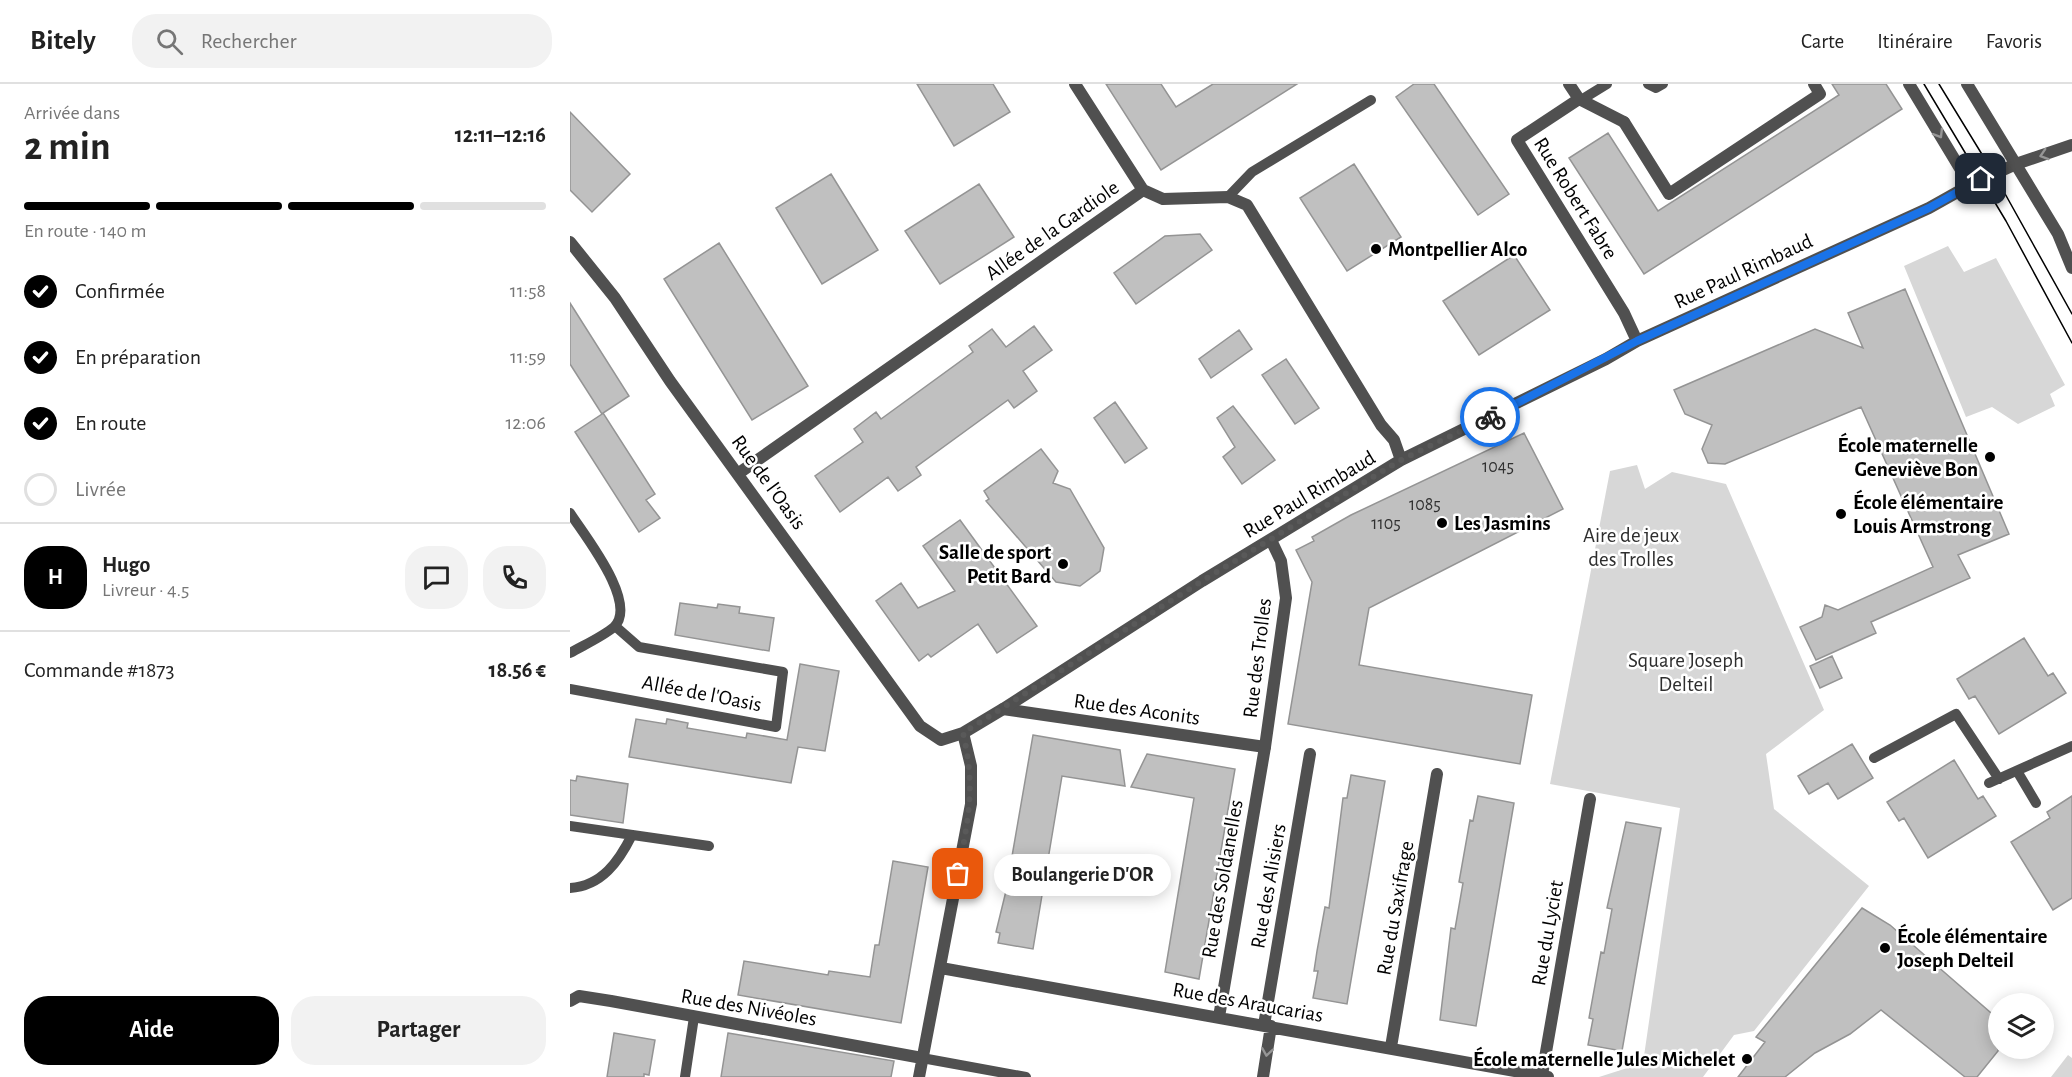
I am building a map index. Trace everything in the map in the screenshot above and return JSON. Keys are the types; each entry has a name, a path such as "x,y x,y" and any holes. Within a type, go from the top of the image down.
{"street":[{"path":"1074,84 1143,190"},
{"path":"1569,84 1580,100 1624,122 1669,194 1820,94 1814,84"},
{"path":"1908,84 1970,185"},
{"path":"1967,84 2058,234 2072,268"},
{"name":"Rue Robert Fabre","path":"1580,100 1517,140 1624,313 1637,341"},
{"name":"Rue Paul Rimbaud","path":"941,740 963,733 1003,709 1202,581 1401,460 1606,360 1637,341 1929,208 1970,185 2016,164 2072,145"},
{"name":"Allée de la Gardiole","path":"739,473 1143,190 1163,199 1228,197"},
{"path":"1228,197 1247,205 1381,425 1394,440 1401,460"},
{"name":"Rue de l'Oasis","path":"570,242 608,289 670,381 739,473 920,726 941,740"},
{"name":"Rue des Trolles","path":"1265,747 1286,598 1281,561 1271,540"},
{"name":"Rue des Aconits","path":"1003,709 1265,747"},
{"path":"919,1077 971,804 971,766 963,733"},
{"name":"Rue des Soldanelles","path":"1219,1017 1265,747"},
{"name":"Rue des Alisiers","path":"1263,1077 1268,1026 1310,754"},
{"name":"Rue du Saxifrage","path":"1391,1047 1437,774"},
{"name":"Rue du Lyciet","path":"1545,1076 1590,799"},
{"name":"Rue des Araucarias","path":"941,968 1545,1076"},
{"name":"Rue des Nivéoles","path":"570,1000 579,996 922,1058"}],"lane":[{"path":"1580,100 1607,84"},
{"path":"1228,197 1252,172 1371,99"},
{"path":"570,513 615,582 622,612 615,626 570,653"},
{"name":"Allée de l'Oasis","path":"570,689 776,727 783,672 639,646 615,626"},
{"path":"1874,758 1956,714 1994,781 2072,746"},
{"path":"2017,771 2036,803"},
{"path":"570,826 709,846"},
{"path":"570,888 583,887 618,864 632,835"},
{"path":"686,1077 694,1017"},
{"path":"922,1058 1026,1077"}],"green space":[{"path":"1948,246 1964,272 1996,258 2065,385 2050,394 2055,406 2018,424 1992,407 1966,417 1904,266"},
{"name":"Square Joseph Delteil","path":"1637,465 1645,489 1672,472 1726,484 1824,710 1766,754 1774,809 1869,886 1754,1031 1734,1035 1703,1077 1599,1077 1643,1063 1680,808 1550,784 1610,471"},
{"path":"2068,1055 2072,1058 2072,1077 2051,1077"}],"building":[{"path":"917,84 993,84 1010,112 954,146"},
{"path":"1106,84 1161,84 1176,107 1213,84 1297,84 1161,170"},
{"path":"1414,84 1434,84 1509,194 1478,215 1396,97"},
{"path":"1832,84 1886,84 1902,109 1644,274 1569,158 1608,133 1658,211 1839,95"},
{"path":"570,112 630,174 592,212 570,190"},
{"path":"1354,164 1401,237 1347,271 1300,198"},
{"path":"831,174 878,250 822,284 776,208"},
{"path":"979,184 1014,237 940,284 905,231"},
{"path":"1200,234 1212,250 1136,304 1114,273 1165,236"},
{"path":"719,243 808,386 752,420 664,279"},
{"path":"1514,255 1550,310 1479,355 1443,301"},
{"path":"1905,289 2009,534 1958,555 1970,578 1871,622 1876,633 1816,660 1800,627 1822,617 1825,605 1838,610 1933,567 1861,407 1725,464 1708,463 1702,449 1712,425 1685,414 1674,390 1815,329 1863,348 1848,313"},
{"path":"570,303 629,396 603,413 655,494 646,500 660,518 639,532 575,432 602,414 570,364"},
{"path":"1034,326 1052,350 1023,371 1037,391 1014,408 1008,400 916,467 921,475 898,491 888,477 840,512 815,476 863,442 854,429 876,412 881,419 973,352 969,346 992,329 1006,347"},
{"path":"1239,330 1252,349 1211,378 1199,359"},
{"path":"1286,359 1319,408 1295,424 1262,375"},
{"path":"1115,402 1147,448 1125,463 1094,418"},
{"path":"1233,406 1275,460 1242,484 1223,457 1235,447 1217,418"},
{"path":"1524,433 1563,509 1369,608 1359,665 1532,695 1520,764 1288,724 1312,582 1296,550 1314,541 1312,537 1351,515"},
{"path":"1041,449 1058,471 1053,483 1070,489 1104,548 1100,571 1080,586 1056,582 986,501 989,499 984,491"},
{"path":"960,520 1037,626 997,653 978,624 931,657 928,654 919,661 876,601 901,583 918,608 955,591 923,546"},
{"path":"680,603 717,608 718,604 740,607 739,613 774,618 769,651 675,635"},
{"path":"2024,638 2048,676 2053,673 2066,693 1999,734 1975,696 1969,699 1957,679"},
{"path":"1832,656 1842,678 1820,688 1810,666"},
{"path":"800,664 839,671 825,751 798,747 791,783 629,757 636,719 666,724 667,719 688,723 687,728 746,738 747,733 787,740"},
{"path":"1033,735 1120,750 1125,786 1062,776 1033,949 998,943 1000,933 996,932 1006,891"},
{"path":"1852,744 1873,778 1838,799 1828,783 1809,794 1798,776"},
{"path":"1147,754 1235,769 1199,979 1165,972 1194,798 1131,787"},
{"path":"1954,760 1978,799 1983,796 1996,816 1928,858 1904,818 1899,821 1887,802"},
{"path":"1351,775 1385,781 1347,1004 1313,998 1318,971 1314,971 1317,951 1325,907 1329,908 1343,798 1347,798"},
{"path":"577,776 628,784 623,823 570,815 570,780 576,781"},
{"path":"1478,796 1514,803 1476,1026 1440,1020 1451,928 1455,929 1463,883 1459,882 1470,820 1473,821"},
{"path":"2072,796 2072,898 2053,910 2011,842 2050,818 2047,812"},
{"path":"1626,822 1661,828 1622,1051 1588,1045 1593,1019 1589,1018 1601,952 1604,953 1612,909 1607,908"},
{"path":"893,861 928,867 901,1023 738,995 744,961 828,975 829,971 870,977 875,945 879,945"},
{"name":"École élémentaire Joseph Delteil","path":"1862,908 1890,925 1988,1010 1988,1059 1992,1059 1977,1077 1965,1077 1881,1010 1850,1034 1815,1053 1785,1077 1738,1077 1765,1042 1756,1037"},
{"path":"614,1033 655,1040 649,1075 607,1077"},
{"path":"728,1033 894,1061 891,1077 721,1077"}],"tram line":[{"path":"1924,84 2006,221 2072,343"},
{"path":"1939,84 1994,174 2072,314"}],"way so far":[{"path":"958,874 971,804 971,766 963,733 1202,581 1401,460 1490,417"}],"place":[{"name":"Montpellier Alco","path":"1376,249"},
{"name":"École maternelle Geneviève Bon","path":"1990,457"},
{"name":"École élémentaire Louis Armstrong","path":"1841,514"},
{"name":"Les Jasmins","path":"1442,523"},
{"name":"Salle de sport Petit Bard","path":"1063,564"},
{"name":"Boulangerie D'OR","path":"958,874"},
{"name":"École élémentaire Joseph Delteil","path":"1885,948"},
{"name":"École maternelle Jules Michelet","path":"1747,1059"}],"route":[{"path":"1490,417 1606,360 1637,341 1929,208 1981,179"}],"park label":[{"name":"Aire de jeux des Trolles","path":"1631,547"}]}
